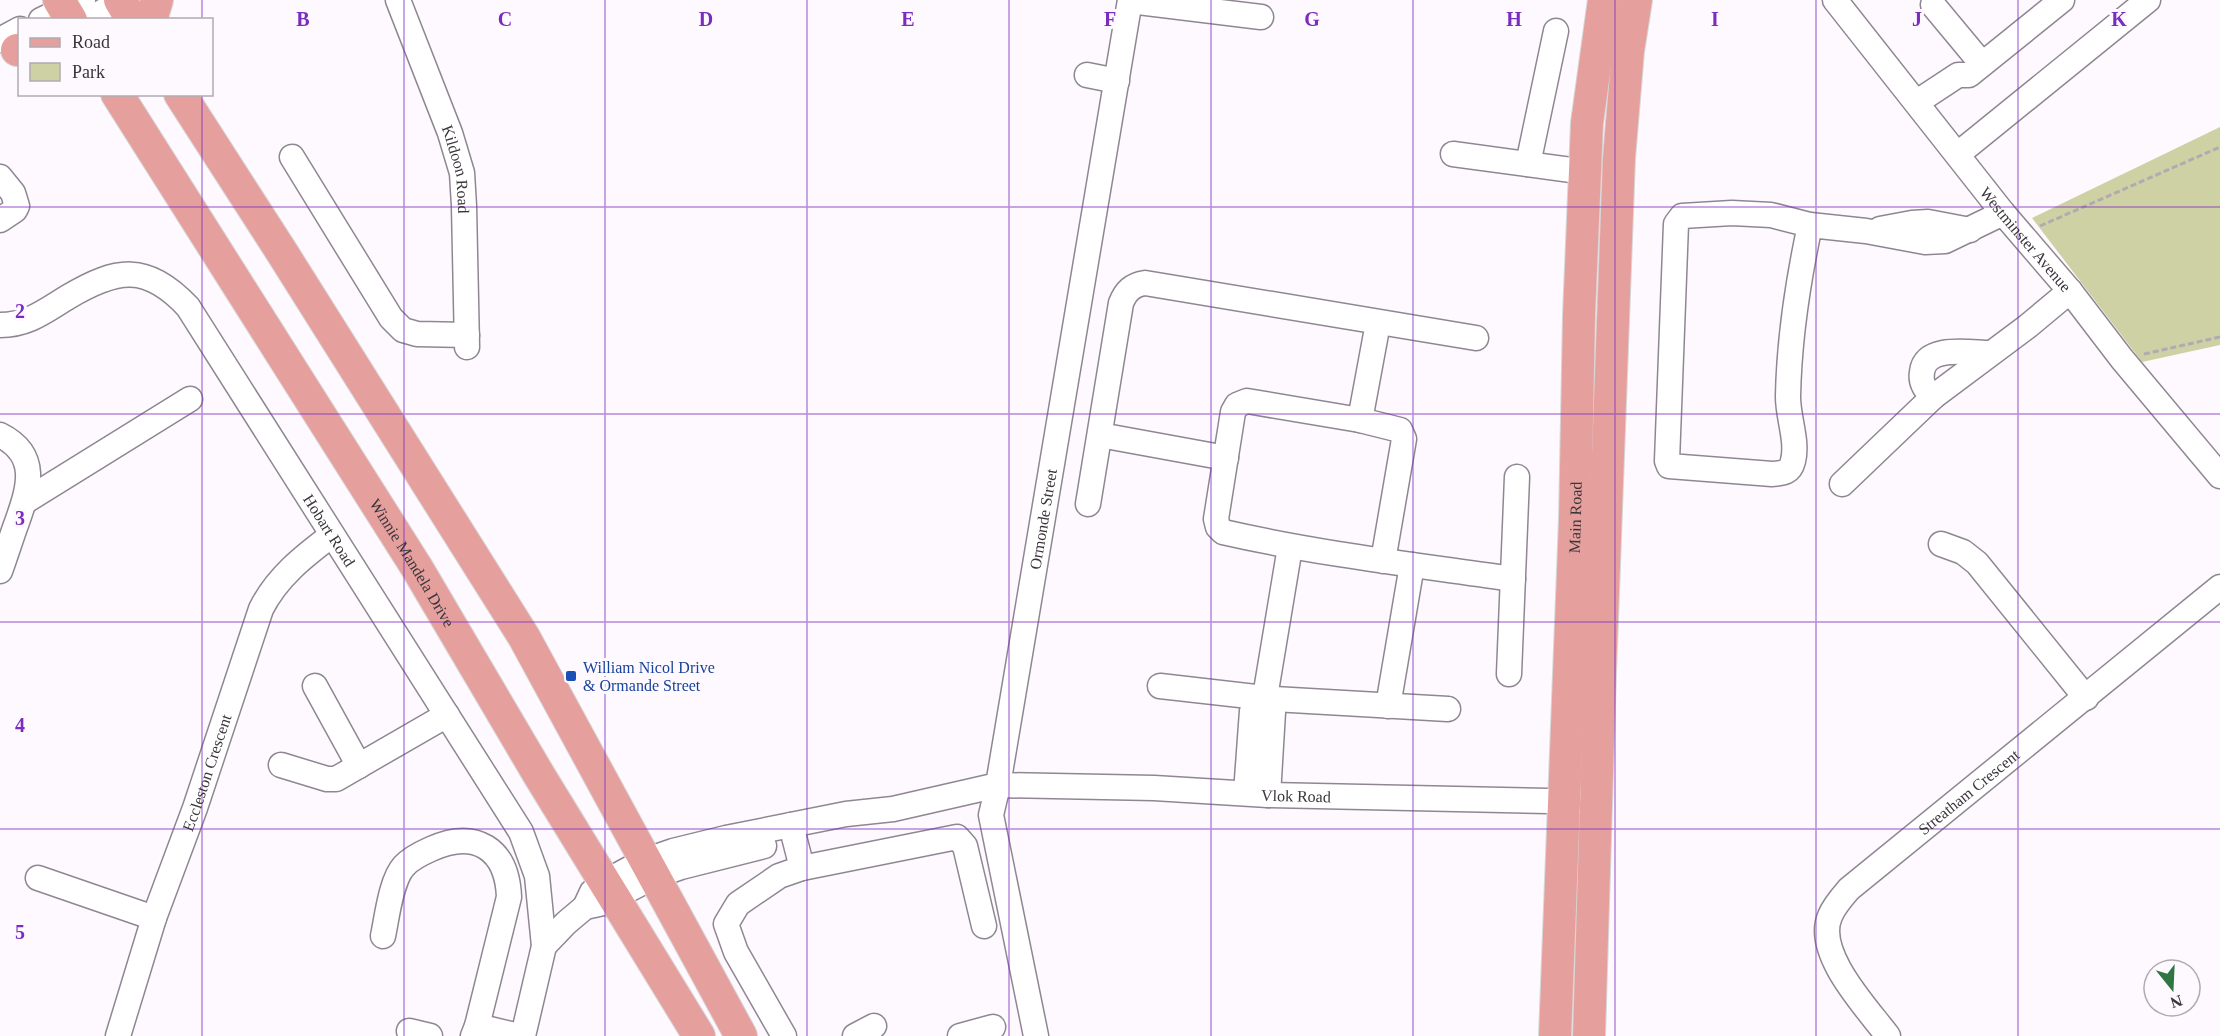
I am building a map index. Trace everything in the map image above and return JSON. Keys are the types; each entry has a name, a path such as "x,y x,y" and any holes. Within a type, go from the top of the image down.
{"main road":[{"path":"152,18 157,0"},
{"name":"Main Road","path":"1556,1036 1587,123 1604,0"},
{"name":"Main Road","path":"1589,1036 1619,159 1628,51 1636,0"},
{"path":"102,96 148,145"},
{"name":"Winnie Mandela Drive","path":"118,96 417,568 699,1036"},
{"path":"181,96 284,254 524,637 741,1036"}],"street":[{"name":"Kildoon Road","path":"292,157 391,318 403,330 467,341 464,206 460,162 398,0"},
{"name":"Westminster Avenue","path":"1835,0 2003,213 2070,291 2122,358 2220,476"},
{"path":"1922,109 1966,87 1976,69 2062,0"},
{"path":"1958,154 2148,0"},
{"path":"1130,1 1261,17"},
{"name":"Ormonde Street","path":"1036,1036 991,815 998,785 1130,1"},
{"path":"67,11 124,5"},
{"path":"1933,5 1976,69"},
{"path":"1528,164 1556,32"},
{"path":"1087,75 1117,81"},
{"path":"1453,154 1586,172"},
{"path":"0,177 13,193 17,206 15,210 0,220"},
{"path":"1810,225 1797,297 1789,373 1788,401 1794,455 1789,470 1772,474 1669,466 1667,461 1678,220 1682,216 1760,214 1784,217 1810,225 1866,231 1928,222 1970,230 2003,213"},
{"name":"Hobart Road","path":"0,325 11,325 36,318 98,281 124,274 154,280 173,290 188,307 503,802 529,851 540,896 544,946 521,1036"},
{"path":"1088,504 1121,303 1128,290 1137,285 1145,284 1476,338"},
{"path":"1842,484 1933,397 2028,326 2070,291"},
{"path":"1360,420 1378,323"},
{"path":"1933,397 1923,387 1922,371 1923,366 1937,353 1990,353"},
{"path":"24,502 190,399"},
{"path":"1383,561 1404,439 1397,428 1243,401 1237,405 1233,412 1216,519 1220,530 1290,548 1383,561 1513,579"},
{"path":"0,435 12,441 26,462 29,484 24,502 4,547 0,571"},
{"path":"1100,435 1226,458"},
{"path":"1509,674 1517,477"},
{"name":"Eccleston Crescent","path":"118,1036 154,918 195,808 261,609 279,580 332,535"},
{"path":"1941,544 1963,552 1977,563 2086,698"},
{"path":"1257,794 1273,712 1265,698 1290,548"},
{"path":"1388,706 1412,565"},
{"name":"Streatham Crescent","path":"1888,1036 1835,964 1828,941 1827,928 1830,916 1849,889 2220,587"},
{"path":"315,686 360,766"},
{"path":"1160,686 1265,698 1448,709"},
{"path":"281,765 331,780 360,766 447,715"},
{"name":"Vlok Road","path":"793,832 856,825 893,809 998,785 1596,802"},
{"path":"544,946 585,907 592,892 610,890 692,846 793,832 802,868"},
{"path":"768,837 778,876"},
{"path":"784,1036 736,952 726,924 738,904 778,876 802,868 957,837 965,846 984,926"},
{"path":"383,936 394,885 404,865 440,845 470,840 481,844 493,853 501,864 508,882 509,897 475,1031 521,1036"},
{"path":"38,878 154,918"},
{"path":"960,1036 993,1027"}],"path":[{"path":"2022,234 2220,147"},
{"path":"2122,358 2220,337"}],"green space":[{"path":"2220,127 2220,345 2142,362 2032,218"}],"place":[{"name":"William Nicol Drive & Ormande Street","path":"571,676"}]}
